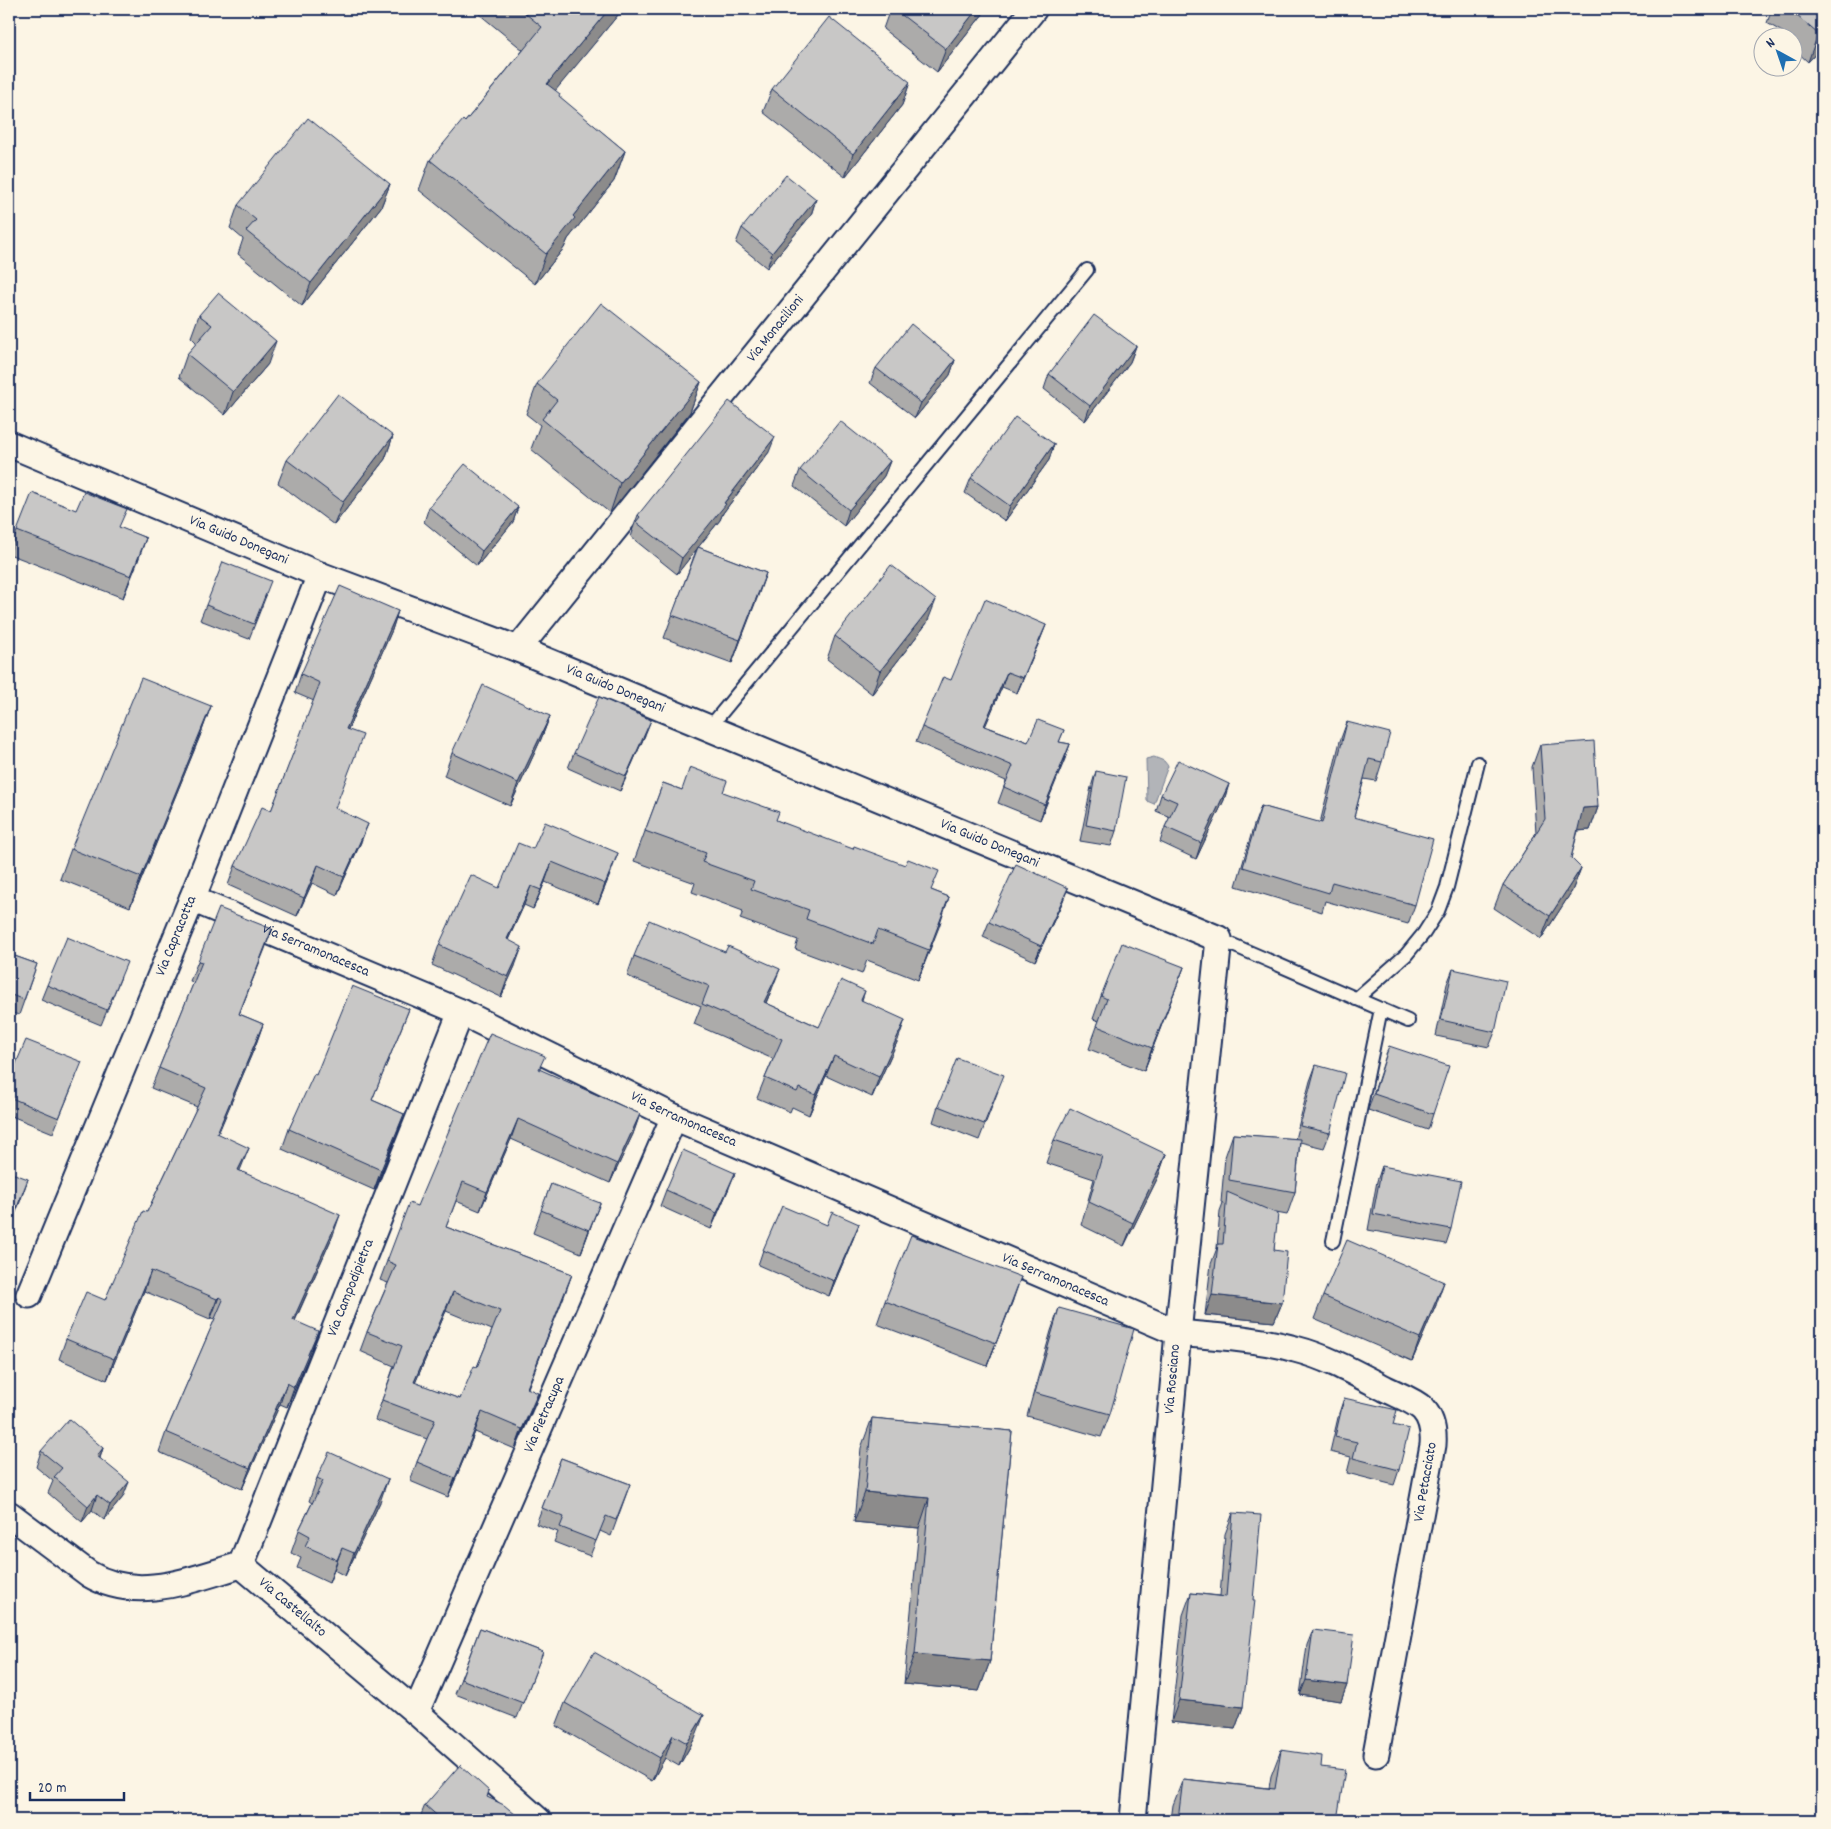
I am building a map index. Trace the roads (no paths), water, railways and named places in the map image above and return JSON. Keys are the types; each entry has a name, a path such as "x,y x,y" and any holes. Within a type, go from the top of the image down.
{"street":[{"name":"Via Monacilioni","path":"518,649 1034,9"},
{"name":"Via Guido Donegani","path":"9,444 320,576 518,649 1218,939"},
{"name":"Via Capracotta","path":"29,1295 192,899 320,576"},
{"name":"Via Serramonacesca","path":"192,899 461,1012 674,1117 1178,1332"},
{"name":"Via Rosciano","path":"1133,1820 1178,1332 1218,939"},
{"name":"Via Campodipietra","path":"241,1565 461,1012"},
{"name":"Via Pietracupa","path":"416,1712 674,1117"},
{"name":"Via Petacciato","path":"1178,1332 1276,1344 1310,1354 1345,1368 1412,1401 1423,1409 1430,1420 1434,1432 1434,1445 1376,1754"},
{"path":"9,1514 89,1574 98,1580 115,1586 136,1588 160,1587 241,1565"},
{"name":"Via Castellalto","path":"241,1565 416,1712 538,1820"}],"lane":[{"path":"709,728 1087,270"},
{"path":"1356,998 1411,949 1428,928 1438,911 1448,887 1478,763"},
{"path":"1218,939 1408,1021"},
{"path":"1333,1241 1381,1009"}]}
